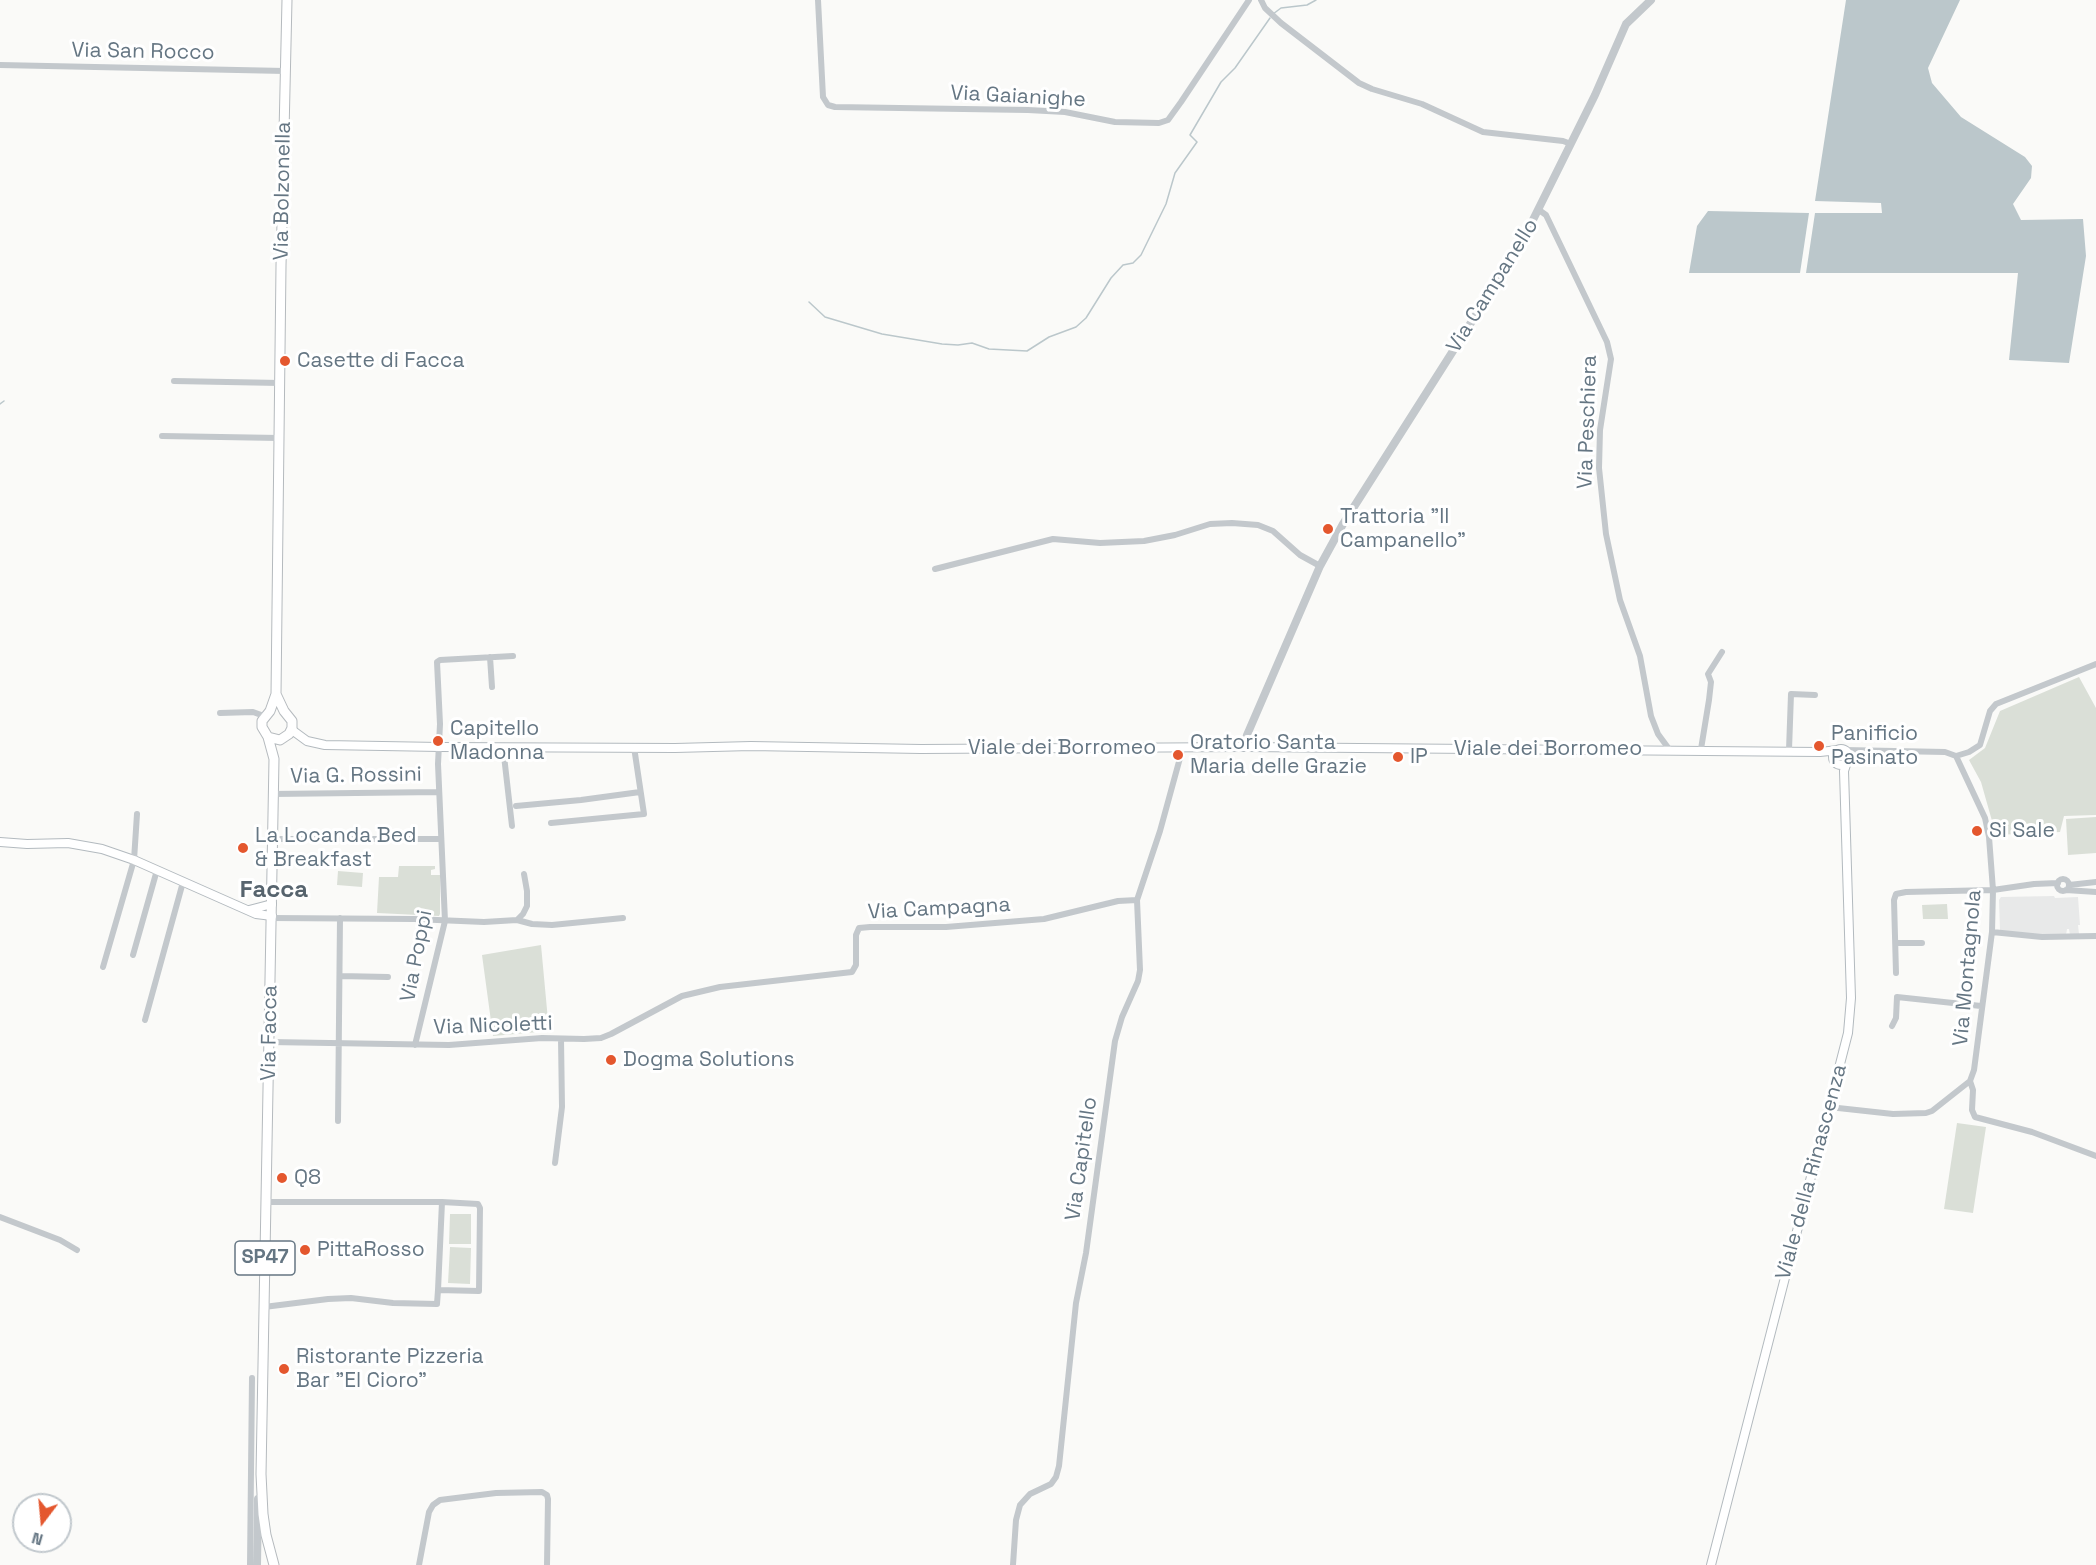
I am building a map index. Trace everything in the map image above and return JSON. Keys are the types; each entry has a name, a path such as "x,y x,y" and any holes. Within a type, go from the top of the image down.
{"main road":[{"name":"Via Bolzonella","path":"267,714 276,694 287,0"},
{"name":"Via Bolzonella","path":"276,694 292,721 292,730"},
{"path":"267,714 279,710 284,711"},
{"name":"SP47","path":"267,714 262,727 268,737"},
{"path":"292,730 307,741 325,745 634,747"},
{"name":"SP47","path":"283,739 292,730"},
{"path":"268,737 274,740 283,739"},
{"name":"Via Facca","path":"268,737 274,759"},
{"name":"Via Facca","path":"274,1565 263,1514 261,1474 274,759 276,750 283,739"},
{"name":"Viale dei Borromeo","path":"634,747 1789,750 1827,753 1842,763"},
{"name":"Viale dei Borromeo","path":"1820,752 1841,750"},
{"path":"1841,750 1848,753 1842,763 1834,753 1841,750"},
{"name":"Viale della Rinascenza","path":"1711,1565 1848,1033 1851,998 1842,763"},
{"path":"0,842 68,843 102,849 134,860 262,916 272,917"},
{"path":"249,910 260,909 272,904"}],"street":[{"name":"Via Gaianighe","path":"818,0 823,97 828,105 1065,112 1115,122 1159,123 1168,120 1249,0"},
{"path":"1261,0 1275,18 1348,76 1372,89 1422,104 1483,132 1563,141 1571,144"},
{"name":"Via Campanello","path":"1244,747 1247,735 1320,566 1343,524 1521,244 1595,95 1626,24 1651,0"},
{"name":"Via San Rocco","path":"0,65 285,71"},
{"name":"Via Peschiera","path":"1539,210 1546,215 1607,342 1611,359 1600,430 1599,468 1606,534 1620,600 1640,656 1651,716 1658,734 1669,749"},
{"path":"174,381 280,383"},
{"path":"162,436 279,438"},
{"path":"935,569 1053,539 1100,543 1144,541 1175,535 1210,524 1232,523 1258,525 1272,531 1300,555 1320,566"},
{"path":"1701,749 1711,682 1708,674 1722,652"},
{"name":"Via Poppi","path":"415,1045 445,921 438,764 440,747 437,662 513,656"},
{"path":"490,657 492,687"},
{"path":"1841,750 1944,752 1956,756 1969,752 1980,745 1990,711 1996,704 2096,664"},
{"path":"1789,750 1791,694 1815,695"},
{"path":"220,713 267,714"},
{"path":"503,747 512,826"},
{"path":"551,823 644,814 634,747"},
{"name":"Via Capitello","path":"1013,1565 1016,1520 1020,1504 1024,1498 1051,1484 1059,1466 1076,1303 1086,1253 1115,1041 1140,970 1137,900 1160,831 1183,747"},
{"path":"1842,763 1857,751"},
{"name":"Via Montagnola","path":"1956,756 1985,818 1989,837 1993,890 1992,932 1974,1070 1970,1081 1973,1090 1972,1110 1975,1117 1983,1120 2032,1132 2096,1155"},
{"name":"Via G. Rossini","path":"273,794 439,792"},
{"path":"516,806 640,792"},
{"path":"103,967 134,860 137,814"},
{"path":"273,839 441,838"},
{"path":"133,955 157,870"},
{"path":"517,920 523,914 526,906 527,891 524,874"},
{"path":"1896,973 1894,900 1896,894 1915,891 1993,890 2058,883 2065,879 2067,888"},
{"path":"145,1020 183,882"},
{"path":"2067,888 2096,882"},
{"path":"2067,888 2096,891"},
{"name":"Via Campagna","path":"707,990 852,972 856,965 856,935 859,928 946,927 1044,919 1118,901 1137,900"},
{"path":"272,917 494,922 517,920 532,924 552,925 623,918"},
{"path":"338,1121 340,918"},
{"path":"1992,932 2042,937 2096,936"},
{"path":"1896,943 1922,944"},
{"path":"340,976 388,977"},
{"name":"Via Nicoletti","path":"270,1042 449,1045 542,1038 584,1039 611,1034 682,996 707,990"},
{"path":"1892,1026 1896,1018 1897,997 1982,1006"},
{"path":"555,1163 562,1107 561,1039"},
{"path":"1829,1107 1893,1114 1926,1113 1932,1111 1970,1081"},
{"path":"267,1202 475,1203 480,1208 479,1291 438,1290"},
{"path":"264,1307 351,1298 393,1303 437,1304 442,1202"},
{"path":"0,1217 60,1240 77,1250"},
{"path":"250,1565 252,1378"},
{"path":"257,1565 258,1488 261,1474"},
{"path":"419,1565 429,1512 440,1500 496,1493 542,1492 547,1495 548,1499 547,1565"}],"shaded area":[{"path":"1846,0 1960,0 1928,68 1932,83 1961,117 2025,157 2032,166 2031,178 2013,204 2021,220 2083,219 2086,256 2069,363 2009,360 2018,273 1806,273 1815,213 1882,213 1881,203 1815,201"},
{"path":"1708,211 1809,213 1800,273 1689,273 1697,226"},
{"path":"2079,677 2096,708 2096,815 2064,816 2060,832 1996,835 1981,782 1969,760 1985,748 2000,711"},
{"path":"2096,817 2096,853 2068,855 2066,819"},
{"path":"399,866 435,866 435,869 431,870 431,875 440,875 439,916 377,913 379,877 398,877"},
{"path":"338,871 363,873 362,887 337,885"},
{"path":"2054,896 2055,898 2078,897 2079,934 2070,935 2069,929 2066,935 2005,933 2000,930 1999,900 2001,897"},
{"path":"1947,904 1948,919 1923,919 1922,905"},
{"path":"541,945 549,1031 493,1036 482,955"},
{"path":"1957,1123 1986,1127 1973,1213 1944,1209"},
{"path":"450,1214 471,1214 471,1244 449,1244"},
{"path":"450,1247 471,1248 470,1284 448,1283"}],"waterway":[{"path":"1273,14 1281,8 1307,5 1316,0"},
{"path":"809,302 825,317 882,334 942,344 972,343 989,349 1027,351 1049,337 1076,327 1086,318 1111,278 1123,265 1133,263 1141,255 1166,204 1175,173 1197,142 1190,135 1221,82 1235,68 1270,18"},
{"path":"0,404 4,401"}],"place":[{"name":"Casette di Facca","path":"285,361"},
{"name":"Trattoria \"Il Campanello\"","path":"1328,529"},
{"name":"Capitello Madonna","path":"438,741"},
{"name":"Panificio Pasinato","path":"1819,746"},
{"name":"Oratorio Santa Maria delle Grazie","path":"1178,755"},
{"name":"IP","path":"1398,757"},
{"name":"Si Sale","path":"1977,831"},
{"name":"La Locanda Bed & Breakfast","path":"243,848"},
{"name":"Dogma Solutions","path":"611,1060"},
{"name":"Q8","path":"282,1178"},
{"name":"PittaRosso","path":"305,1250"},
{"name":"Ristorante Pizzeria Bar \"El Cioro\"","path":"284,1369"}],"district":[{"name":"Facca","path":"274,890"}]}
